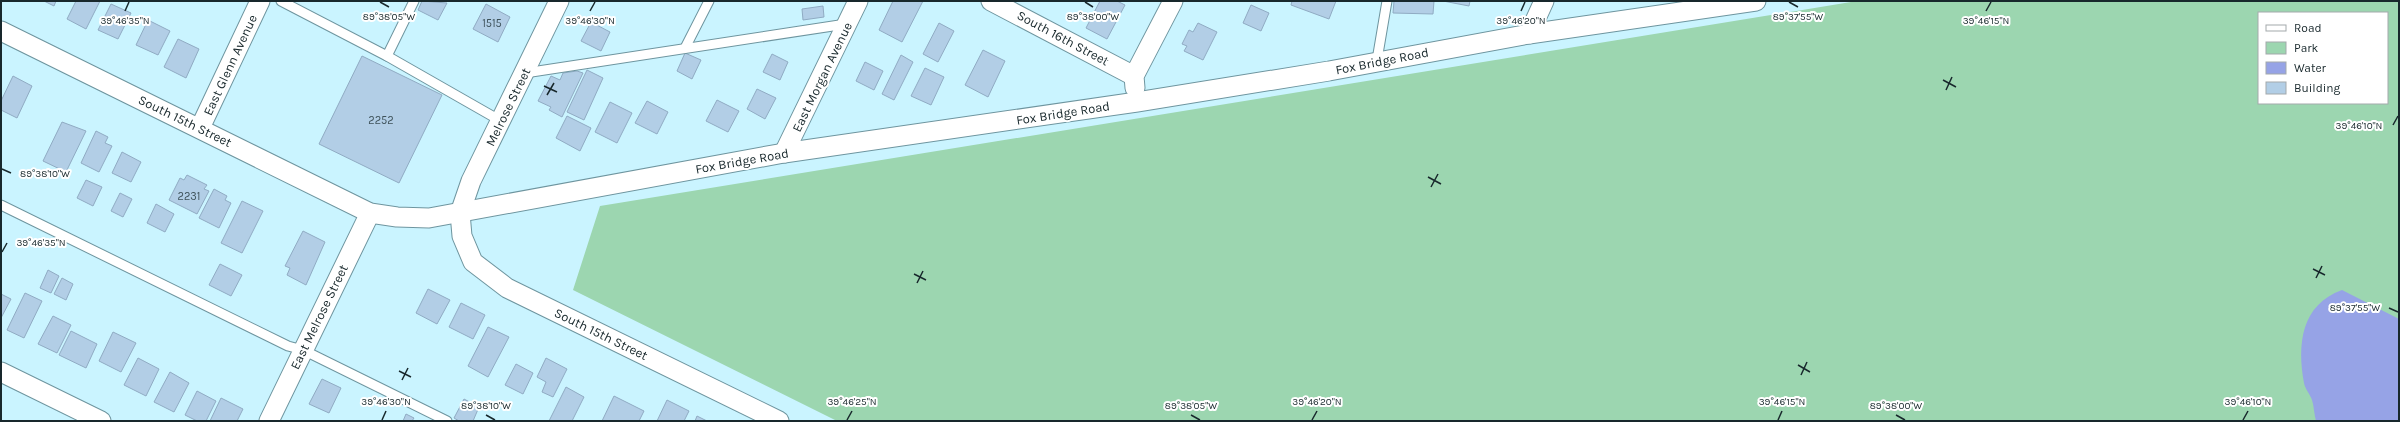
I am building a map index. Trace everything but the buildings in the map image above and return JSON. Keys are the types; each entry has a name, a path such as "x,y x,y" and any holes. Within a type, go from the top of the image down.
{"street":[{"name":"East Glenn Avenue","path":"200,128 260,1"},
{"name":"Melrose Street","path":"460,213 471,181 559,1"},
{"name":"East Morgan Avenue","path":"784,153 858,1"},
{"path":"1137,102 1134,76 1173,1"},
{"path":"1529,34 1544,1"},
{"name":"Fox Bridge Road","path":"370,212 397,217 429,218 784,153 1137,102 1329,71 1378,60 1529,34 1756,1"},
{"name":"South 16th Street","path":"1002,3 1134,76"},
{"name":"South 15th Street","path":"1,31 370,212"},
{"name":"East Melrose Street","path":"269,421 370,212"},
{"name":"South 15th Street","path":"460,213 462,236 473,262 507,288 779,421"},
{"path":"1,372 101,421"}],"lane":[{"path":"281,1 387,56 500,121"},
{"path":"387,56 414,1"},
{"path":"685,48 709,1"},
{"path":"1378,60 1387,1"},
{"path":"525,72 848,24"},
{"path":"1,205 288,346 303,350 447,421"}],"green space":[{"path":"1857,1 2399,1 2399,421 837,421 573,290 600,206"}],"water":[{"path":"2342,290 2399,319 2399,421 2316,421 2312,400 2304,383 2301,354 2302,340 2310,316 2318,305 2328,297"}]}
